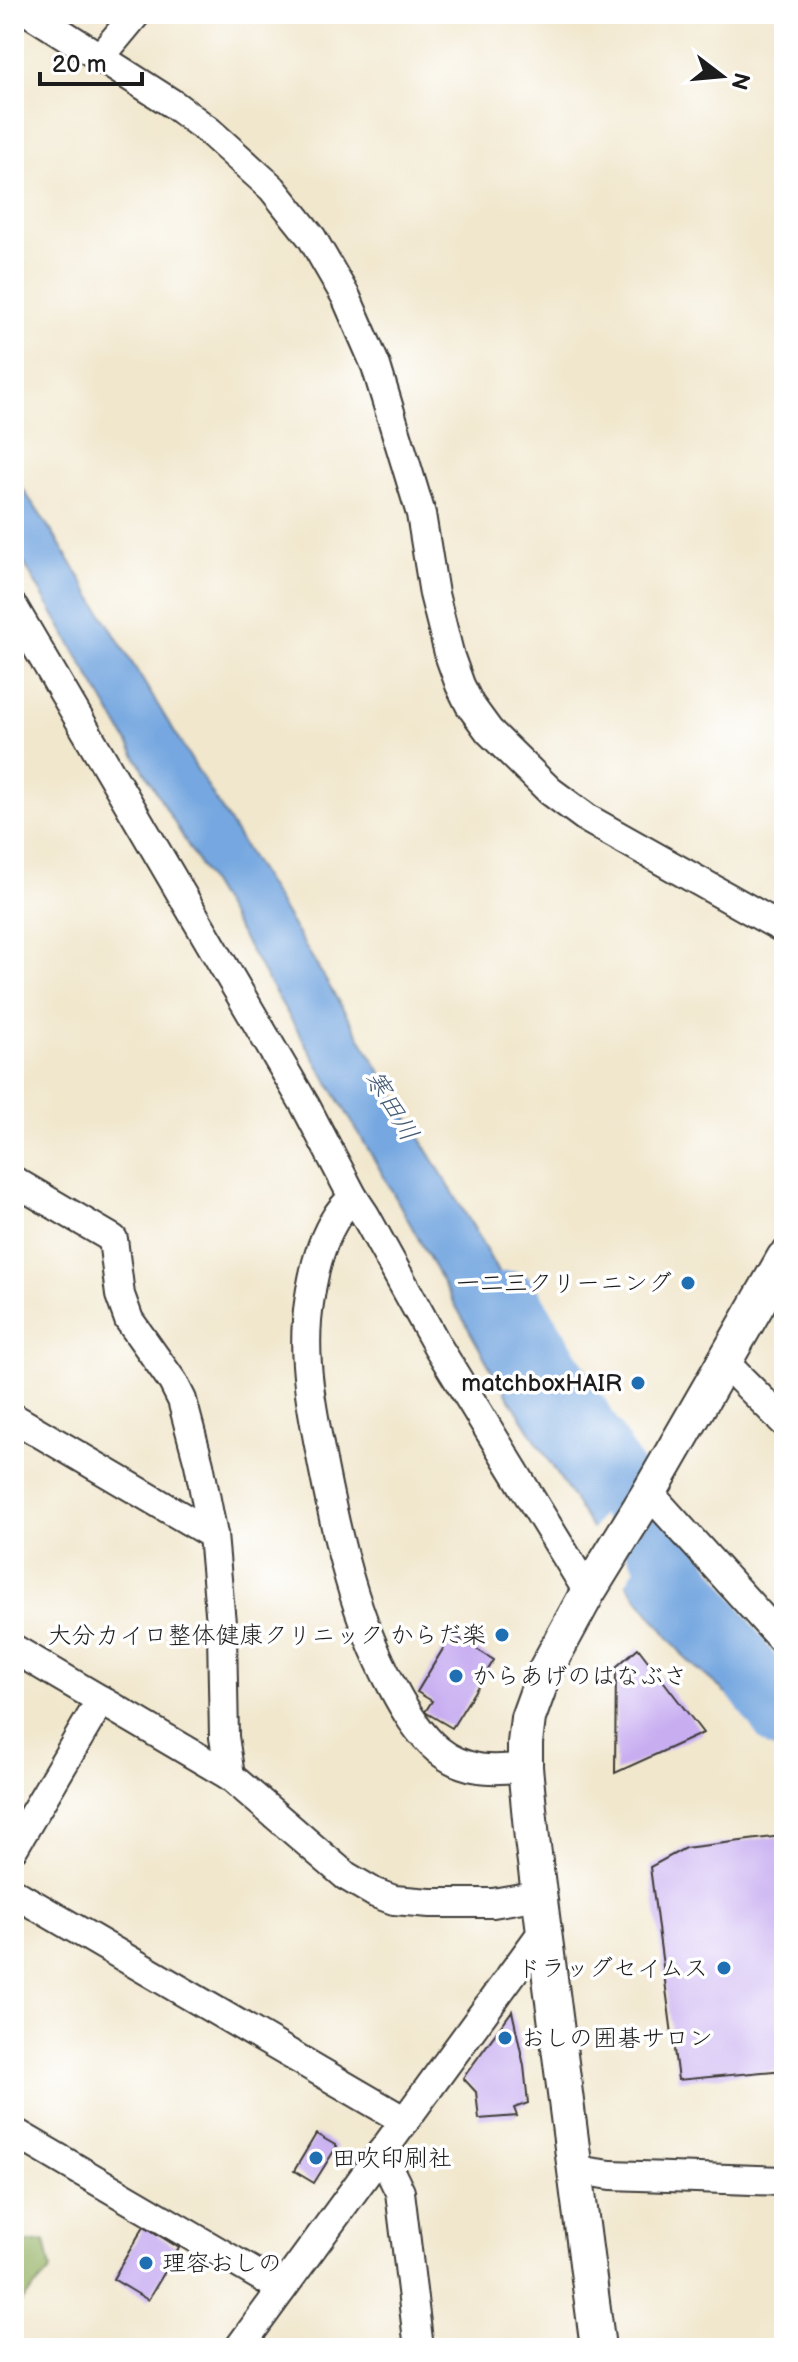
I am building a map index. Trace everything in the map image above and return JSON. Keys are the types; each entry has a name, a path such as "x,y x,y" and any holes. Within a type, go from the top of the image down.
{"street":[{"path":"32,14 173,104 248,165 293,212 312,238 346,297 376,366 421,514 434,594 450,657 470,705 489,731 569,807 784,929"},
{"path":"101,56 136,14"},
{"path":"14,608 305,1105 438,1347 593,1584"},
{"path":"14,1181 113,1239 120,1295 129,1320 173,1382 182,1400 213,1535 222,1634 224,1737 230,1776"},
{"path":"353,1197 337,1215 323,1246 309,1300 307,1346 312,1406 337,1538 351,1588 383,1670 424,1736 452,1759 480,1770 525,1767"},
{"path":"598,2348 539,1895 525,1767 528,1718 536,1691 593,1584 784,1258"},
{"path":"724,1362 784,1422"},
{"path":"14,1418 213,1535"},
{"path":"649,1493 784,1642"},
{"path":"14,1649 230,1776 346,1876 375,1893 394,1900 493,1903 539,1895"},
{"path":"14,1847 101,1700"},
{"path":"14,1893 405,2121"},
{"path":"239,2348 544,1930"},
{"path":"14,2132 282,2289"},
{"path":"381,2153 400,2192 419,2348"},
{"path":"575,2170 611,2175 784,2181"}],"green space":[{"path":"45,2241 51,2270 14,2310 14,2244"}],"water":[{"path":"14,476 54,535 474,1228 613,1484 686,1599 687,1616 710,1655 784,1736 784,1758 740,1705 686,1659 629,1587 492,1371 378,1166 14,546"}],"pier":[{"path":"619,1486 652,1539 624,1586 590,1534"}],"building":[{"name":"からあげのはなぶさ","path":"452,1634 494,1660 452,1728 425,1712 432,1701 417,1692"},
{"path":"638,1648 703,1733 615,1773 616,1667"},
{"name":"ドラッグセイムス","path":"781,1836 784,1862 784,2070 678,2080 650,1867 685,1848"},
{"name":"おしの囲碁サロン","path":"512,2011 528,2103 514,2108 517,2116 479,2119 476,2092 463,2078"},
{"name":"田吹印刷社","path":"316,2134 337,2146 314,2183 294,2171"},
{"name":"理容おしの","path":"144,2226 179,2248 148,2300 113,2279"}],"waterway":[{"name":"寒田川","path":"510,1302 661,1552 784,1720"}],"place":[{"name":"一二三クリーニング","path":"688,1283"},
{"name":"matchboxHAIR","path":"638,1383"},
{"name":"大分カイロ整体健康クリニック からだ楽","path":"502,1635"},
{"name":"からあげのはなぶさ","path":"456,1676"},
{"name":"ドラッグセイムス","path":"724,1968"},
{"name":"おしの囲碁サロン","path":"505,2038"},
{"name":"田吹印刷社","path":"316,2158"},
{"name":"理容おしの","path":"146,2263"}]}
